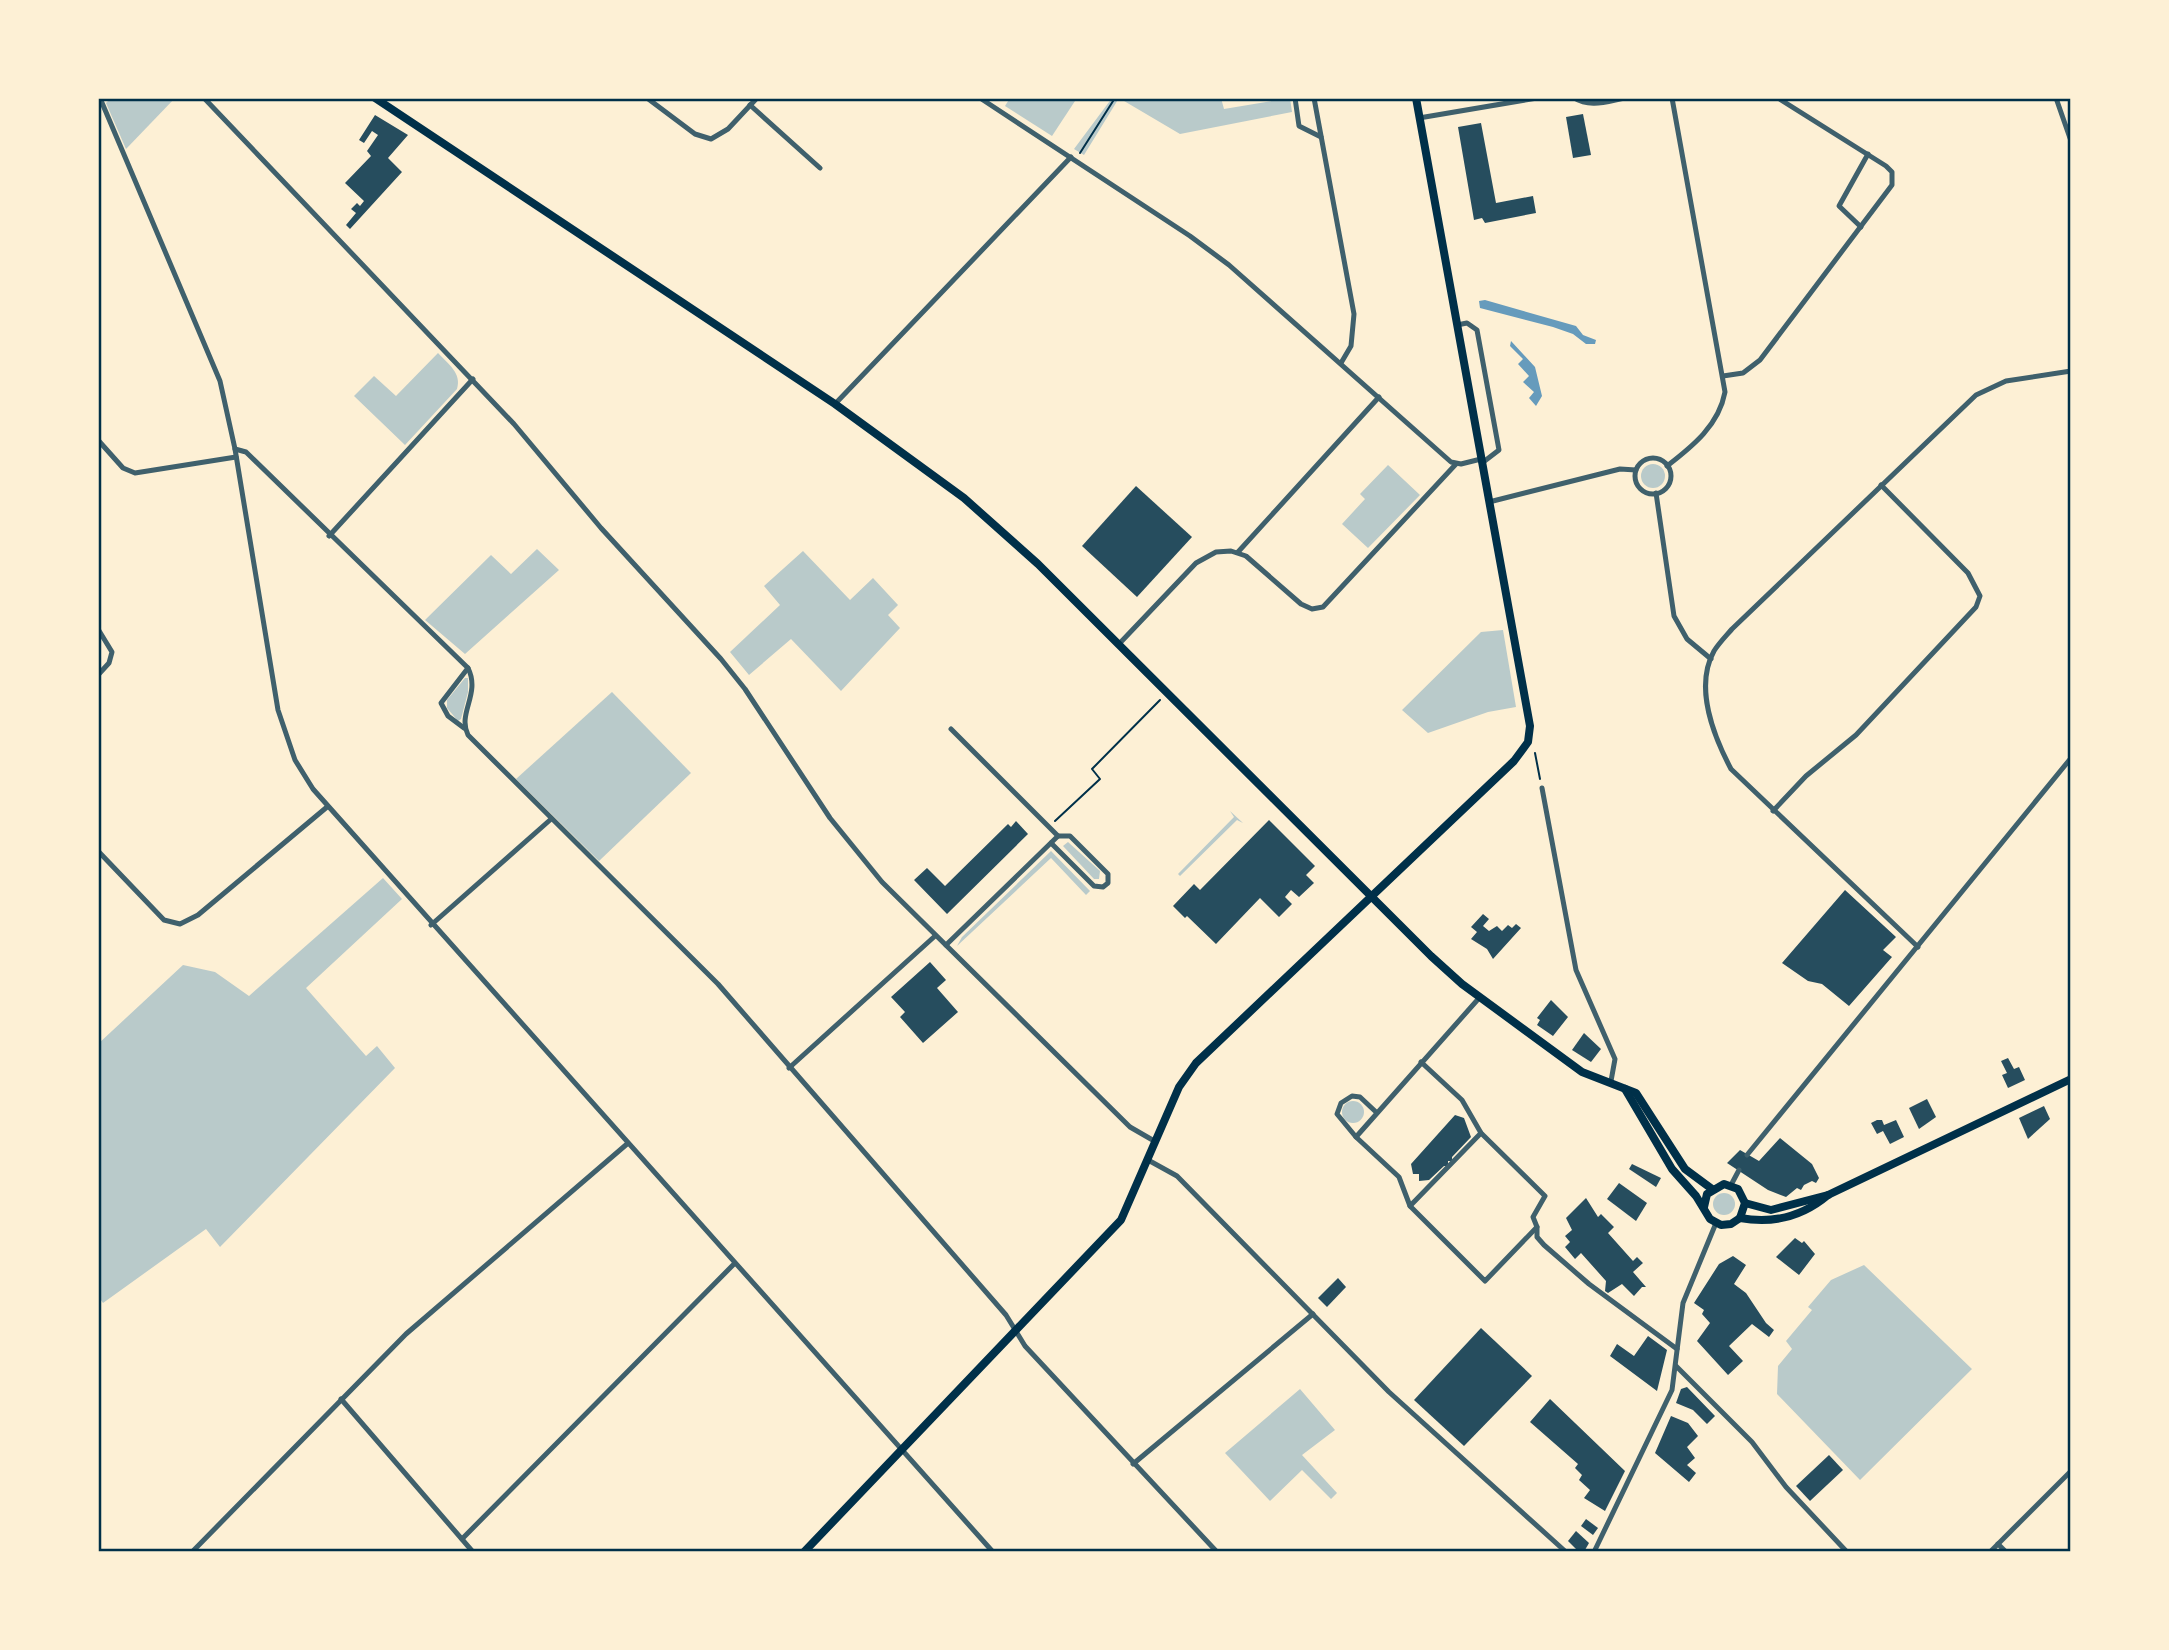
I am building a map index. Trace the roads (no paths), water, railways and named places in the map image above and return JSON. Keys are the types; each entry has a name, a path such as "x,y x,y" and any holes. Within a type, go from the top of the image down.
{"main road":[{"path":"375,98 835,404 928,470 1002,530 1447,971 1582,1072 1624,1087 1716,1223 1726,1225 1740,1218 1775,1221 1803,1211 1828,1195 2071,1079"},
{"path":"804,1552 1121,1220 1180,1087 1196,1063 1514,761 1528,742 1530,726 1416,98"},
{"path":"1668,1152 1695,1178 1712,1189 1731,1185 1743,1195 1745,1203 1740,1218"},
{"path":"1704,1207 1712,1189"},
{"path":"1745,1203 1771,1210 1828,1195"}],"street":[{"path":"100,98 220,381 235,449 278,710 295,760 327,807 993,1552"},
{"path":"204,98 473,379 721,659 745,689 847,840 882,882 1130,1127 1156,1142"},
{"path":"647,98 695,134 711,139 728,130 757,98"},
{"path":"980,98 1219,258 1456,464"},
{"path":"1295,98 1299,126 1321,137"},
{"path":"1314,98 1354,314 1351,346 1341,363"},
{"path":"1419,117 1537,98"},
{"path":"1574,98 1583,104 1594,104 1625,98"},
{"path":"1667,466 1689,449 1722,409 1723,376 1672,98"},
{"path":"1723,376 1743,373 1760,360 1892,185 1893,179 1886,166 1778,98"},
{"path":"2056,98 2071,141"},
{"path":"750,105 820,168"},
{"path":"1861,227 1839,206 1868,154"},
{"path":"835,404 1073,159"},
{"path":"1119,644 1202,558 1216,552 1238,552 1301,604 1312,609 1323,607 1456,464 1482,461 1499,450 1477,330 1466,323 1457,324"},
{"path":"1918,947 1731,769 1716,738 1707,698 1711,659 1732,629 1976,395 2006,381 2071,371"},
{"path":"329,536 473,379"},
{"path":"1238,552 1379,397"},
{"path":"98,440 123,468 135,473 236,457"},
{"path":"235,449 247,452 329,536 468,668 474,690 464,728"},
{"path":"1656,493 1639,488 1636,470 1642,461 1653,458 1667,466"},
{"path":"1656,493 1669,482 1667,466"},
{"path":"1489,502 1620,469 1636,470"},
{"path":"1773,811 1807,776 1856,735 1976,607 1980,596 1968,573 1881,485"},
{"path":"1656,493 1674,616 1687,639 1711,659"},
{"path":"98,629 112,652 109,663 98,675"},
{"path":"468,668 441,702 448,716 464,728 474,743 550,820 718,984 1006,1315 1025,1346 1217,1552"},
{"path":"951,729 1058,836 1070,836 1108,874 1108,883 1103,887 1094,886 1051,843"},
{"path":"1748,1155 2071,758"},
{"path":"1542,788 1576,970 1615,1059 1611,1081"},
{"path":"98,851 164,920 180,924 198,915 327,807"},
{"path":"431,925 550,820"},
{"path":"946,945 1058,836"},
{"path":"789,1068 935,936"},
{"path":"1356,1137 1480,997"},
{"path":"1421,1062 1462,1100 1481,1133 1545,1196 1533,1217 1537,1237 1544,1245 1611,1300 1678,1349"},
{"path":"1376,1112 1360,1097 1352,1096 1341,1103 1337,1110 1339,1118 1356,1137 1399,1177 1410,1206 1485,1281 1537,1227"},
{"path":"1410,1206 1481,1133"},
{"path":"192,1552 341,1399 447,1297 627,1144"},
{"path":"1148,1160 1177,1176 1389,1392 1566,1552"},
{"path":"1731,1185 1740,1170"},
{"path":"1594,1552 1672,1390 1683,1303 1689,1282 1716,1223"},
{"path":"462,1539 734,1264"},
{"path":"1133,1464 1313,1314"},
{"path":"1676,1366 1752,1442 1786,1487 1847,1552"},
{"path":"341,1399 473,1552"},
{"path":"1990,1552 2071,1471"},
{"path":"1998,1544 2006,1552"}],"water":[{"path":"1485,300 1576,326 1583,335 1596,340 1595,344 1586,344 1573,334 1553,327 1480,308 1479,301"},
{"path":"1511,341 1535,367 1542,396 1536,406 1529,398 1534,392 1523,382 1529,376 1518,364 1523,359 1510,346"}]}
